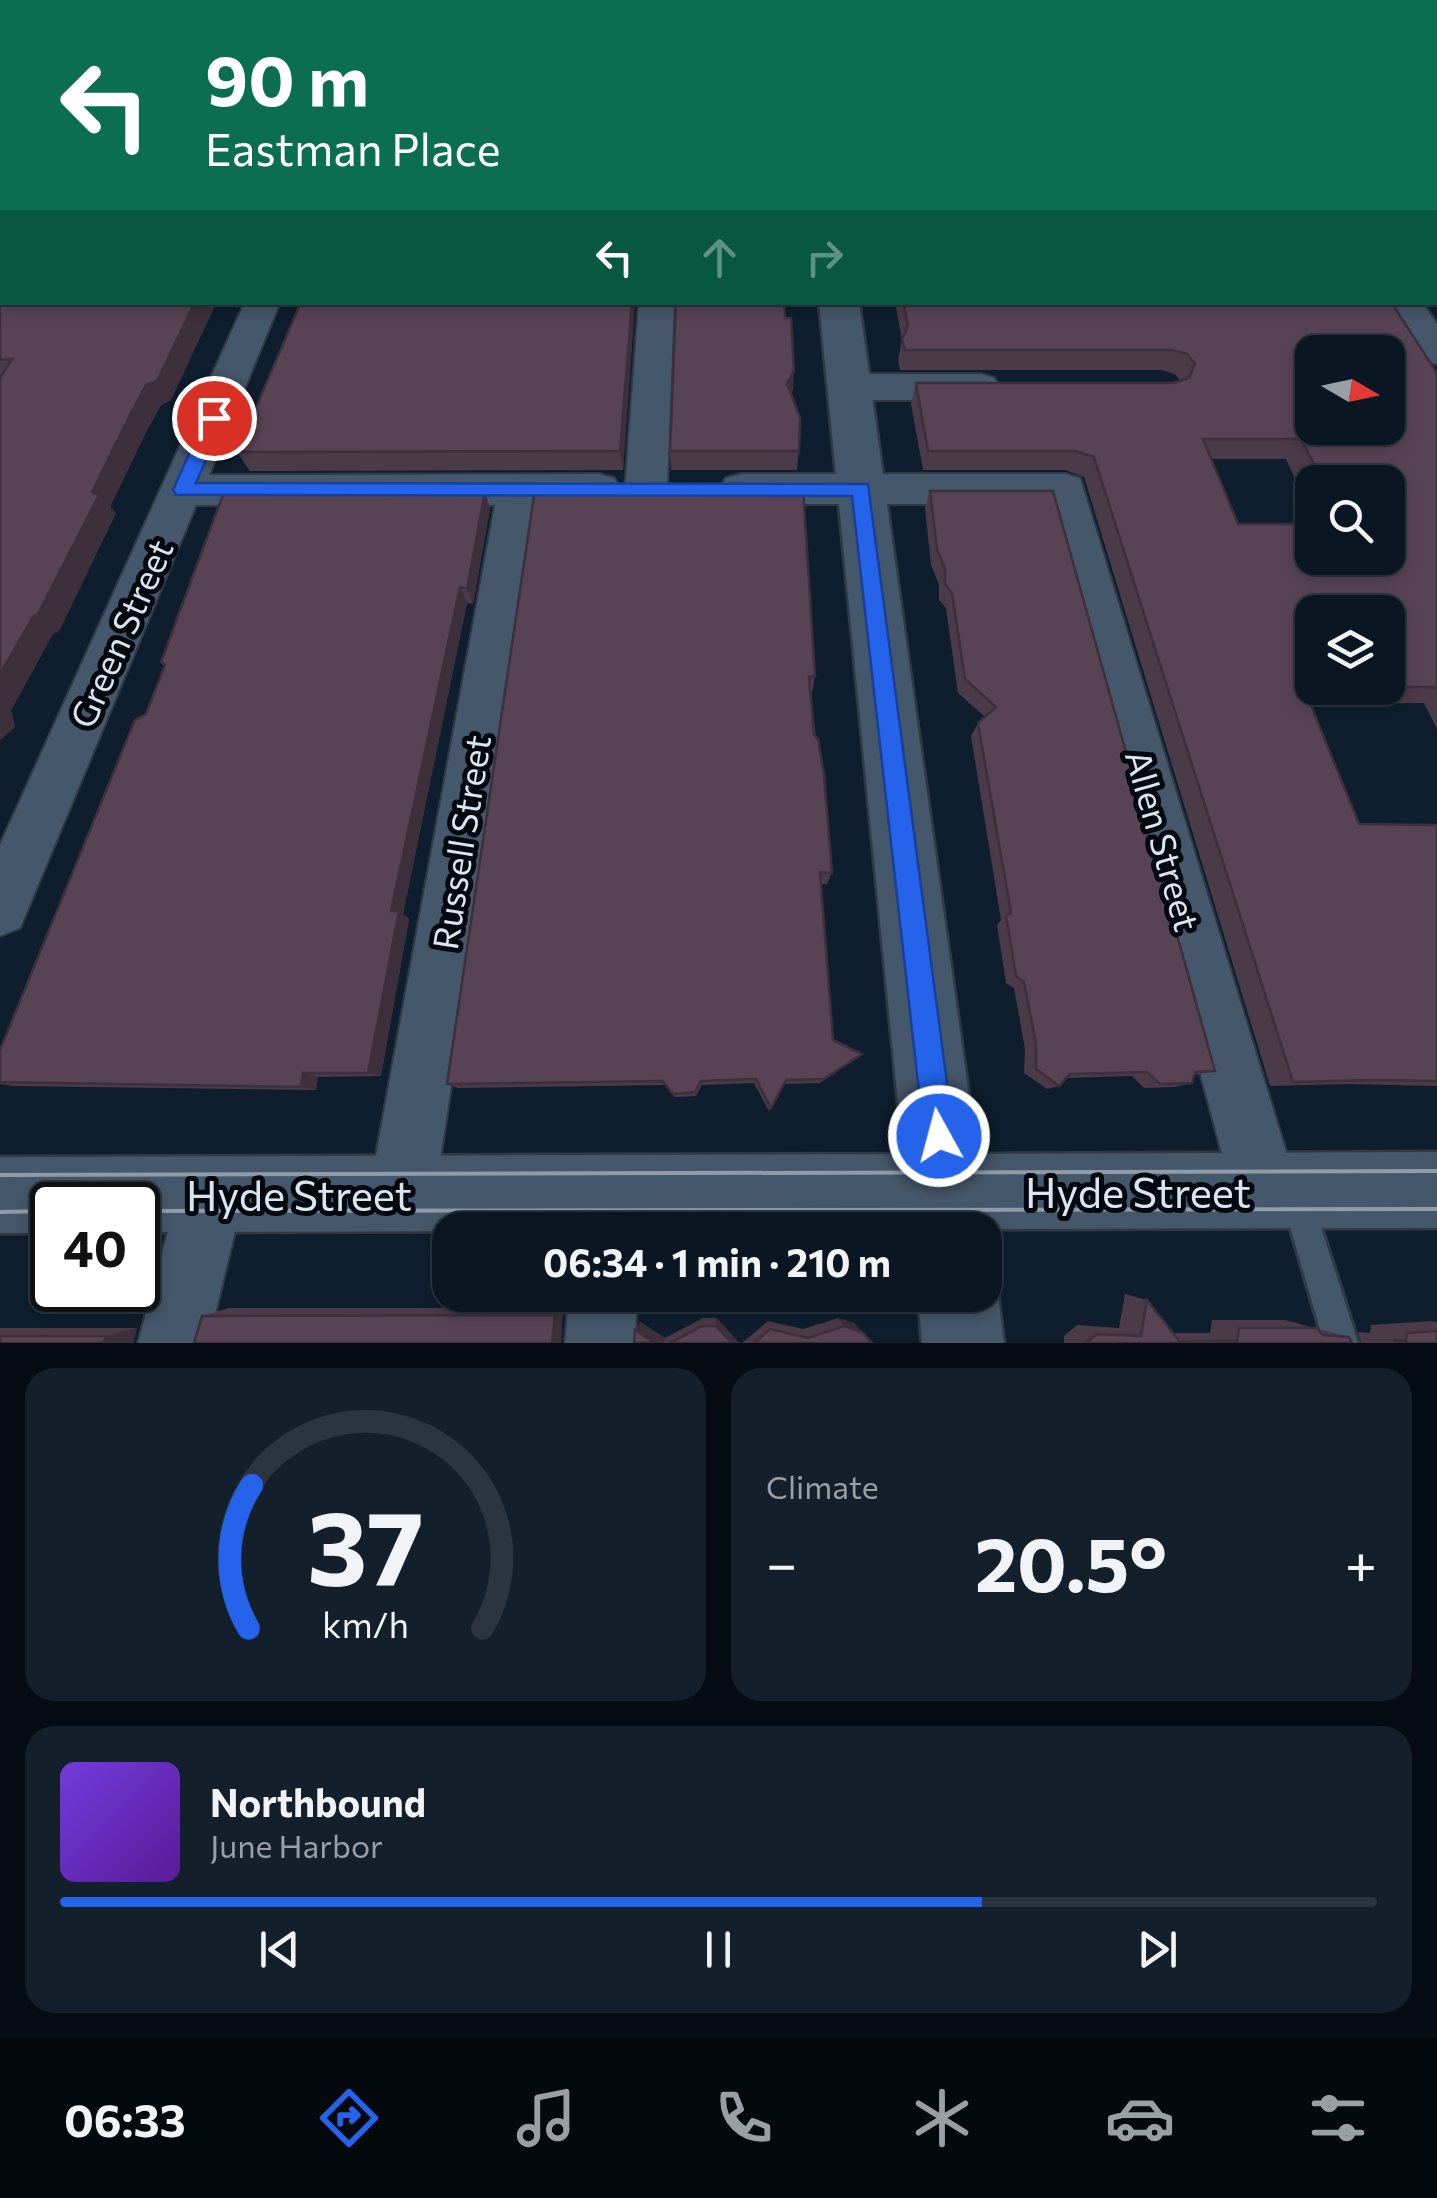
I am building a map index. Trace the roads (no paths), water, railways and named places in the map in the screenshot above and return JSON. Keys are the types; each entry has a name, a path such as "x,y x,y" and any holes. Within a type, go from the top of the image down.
{"street":[{"name":"Green Street","path":"0,908 262,305"},
{"path":"657,305 678,489"},
{"path":"839,305 947,1211"},
{"path":"1406,305 1437,352"},
{"path":"849,386 1009,387"},
{"path":"183,490 861,489"},
{"name":"Allen Street","path":"861,489 1065,489 1280,1191"},
{"name":"Russell Street","path":"402,1194 519,490"},
{"name":"Hyde Street","path":"0,1195 402,1194 608,1212 947,1211 1280,1191 1437,1190"},
{"path":"173,1343 211,1194"},
{"path":"600,1343 602,1312"},
{"path":"959,1312 962,1343"}],"lane":[{"path":"1280,1191 1341,1343"}],"tram line":[{"path":"0,1175 1437,1171"},
{"path":"160,1211 1437,1209"},
{"path":"0,1212 30,1211"}]}
